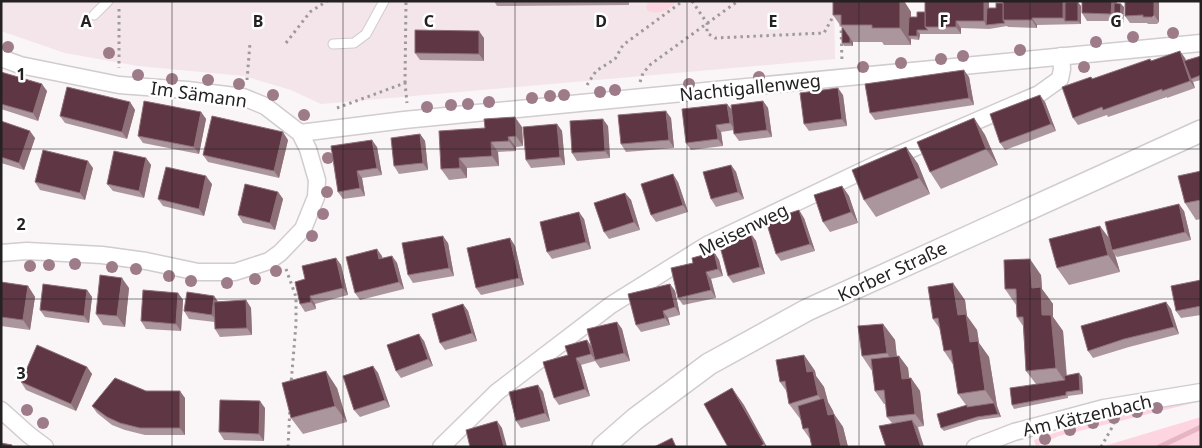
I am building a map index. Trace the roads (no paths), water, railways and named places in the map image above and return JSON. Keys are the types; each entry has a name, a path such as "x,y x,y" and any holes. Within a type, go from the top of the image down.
{"street":[{"name":"Nachtigallenweg","path":"300,133 404,120 1201,43"},
{"name":"Meisenweg","path":"441,447 505,386 611,305 707,245 870,167 1039,94 1060,78 1062,69 1061,56"},
{"name":"Im Sämann","path":"1,58 20,65 120,85 187,90 243,97 265,106 300,133 308,149 317,180 316,197 303,229 280,254 269,261 235,272 198,272 146,261 102,255 27,251 1,253"},
{"name":"Korber Straße","path":"603,447 635,418 709,364 807,310 1201,131"},
{"name":"Am Kätzenbach","path":"975,447 1014,432 1104,408 1201,392"},
{"path":"1,410 45,447"}],"lane":[{"path":"94,15 108,1"},
{"path":"333,44 354,43 366,34 384,1"}],"waterway":[{"path":"1159,447 1201,427"}]}
